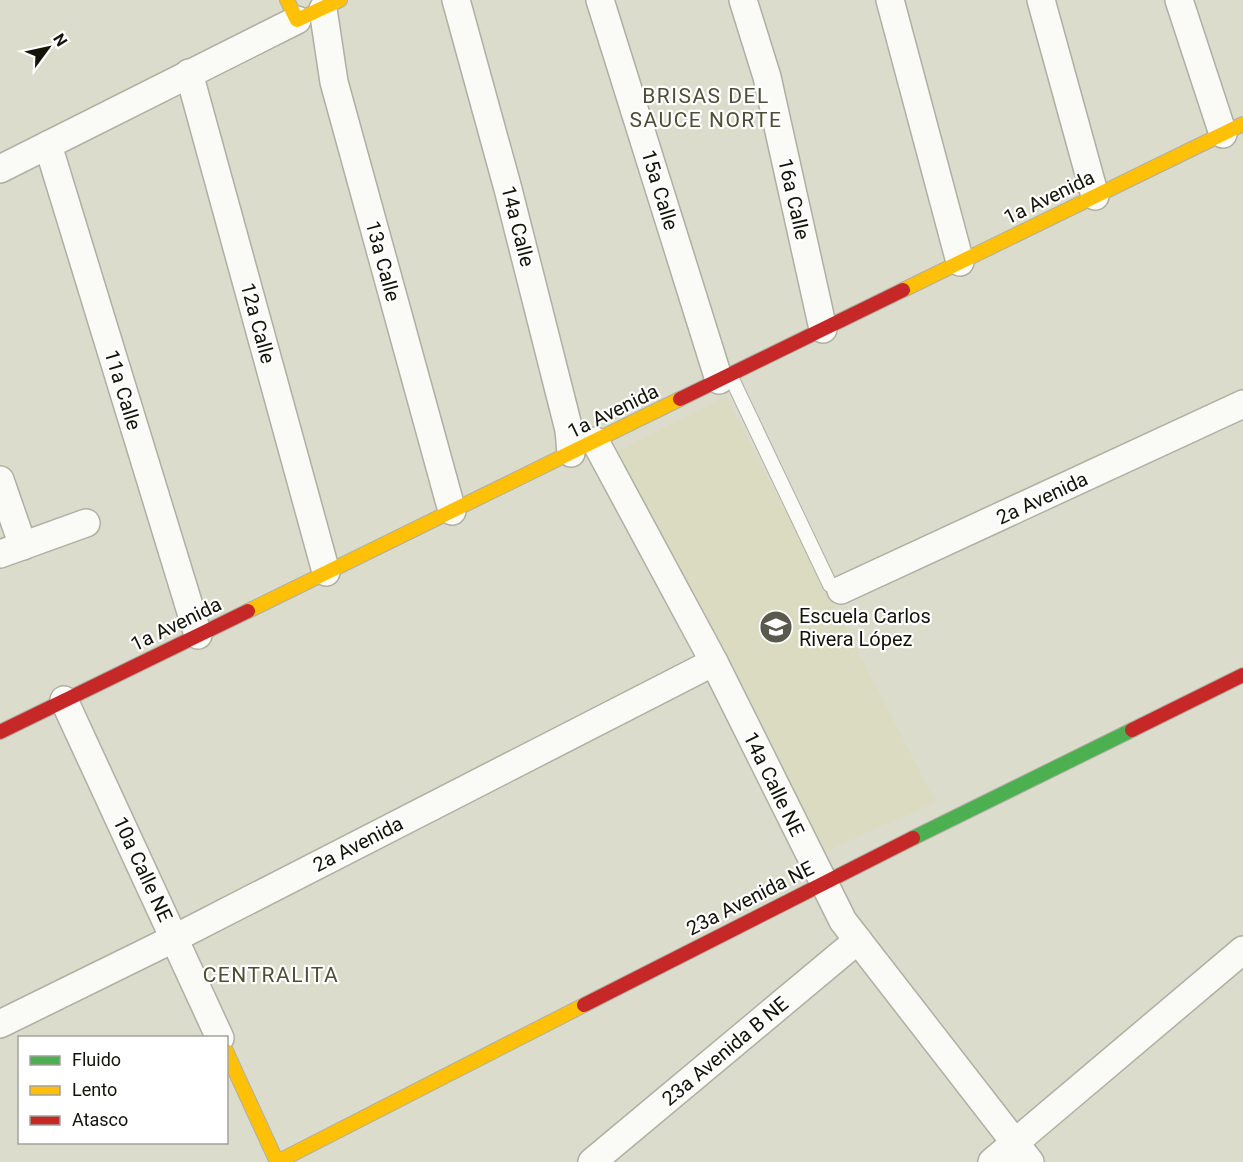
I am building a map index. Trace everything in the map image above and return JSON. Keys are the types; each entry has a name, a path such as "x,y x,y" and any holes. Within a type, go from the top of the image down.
{"street":[{"name":"14a Calle","path":"456,0 517,223 570,430 571,453"},
{"name":"15a Calle","path":"600,0 724,378"},
{"name":"16a Calle","path":"743,0 766,77 823,329"},
{"path":"890,0 960,262"},
{"path":"1041,0 1095,196"},
{"path":"1179,0 1233,129"},
{"path":"0,169 189,73 292,10 328,3"},
{"name":"13a Calle","path":"328,3 334,81 452,511"},
{"name":"12a Calle","path":"189,73 326,572"},
{"name":"1a Avenida","path":"0,732 1233,129"},
{"name":"11a Calle","path":"48,145 198,635"},
{"name":"2a Avenida","path":"841,590 1243,404"},
{"name":"14a Calle NE","path":"595,441 714,662 843,921 1022,1152"},
{"path":"0,480 12,550 86,523"},
{"name":"2a Avenida","path":"0,1024 175,938 714,662"},
{"name":"23a Avenida NE","path":"277,1162 823,882 1243,675"},
{"name":"10a Calle NE","path":"64,700 219,1036"},
{"name":"23a Avenida B NE","path":"592,1162 858,940"},
{"path":"992,1162 1022,1152 1243,950"},
{"path":"228,1055 277,1162"}],"lane":[{"path":"724,378 830,585 841,590"}],"shaded area":[{"name":"Escuela Carlos Rivera López","path":"726,397 936,802 824,852 616,452"}],"traffic: fast":[{"path":"913,838 1132,730"}],"traffic: slow":[{"path":"287,0 297,20 340,0"},
{"path":"903,290 1243,124"},
{"path":"248,611 680,399"},
{"path":"228,1055 277,1162 584,1005"}],"traffic: jam":[{"path":"680,399 903,290"},
{"path":"0,732 248,611"},
{"path":"1132,730 1243,675"},
{"path":"584,1005 913,838"}],"place":[{"name":"Escuela Carlos Rivera López","path":"776,627"}],"district":[{"name":"BRISAS DEL SAUCE NORTE","path":"706,108"},
{"name":"CENTRALITA","path":"271,975"}]}
